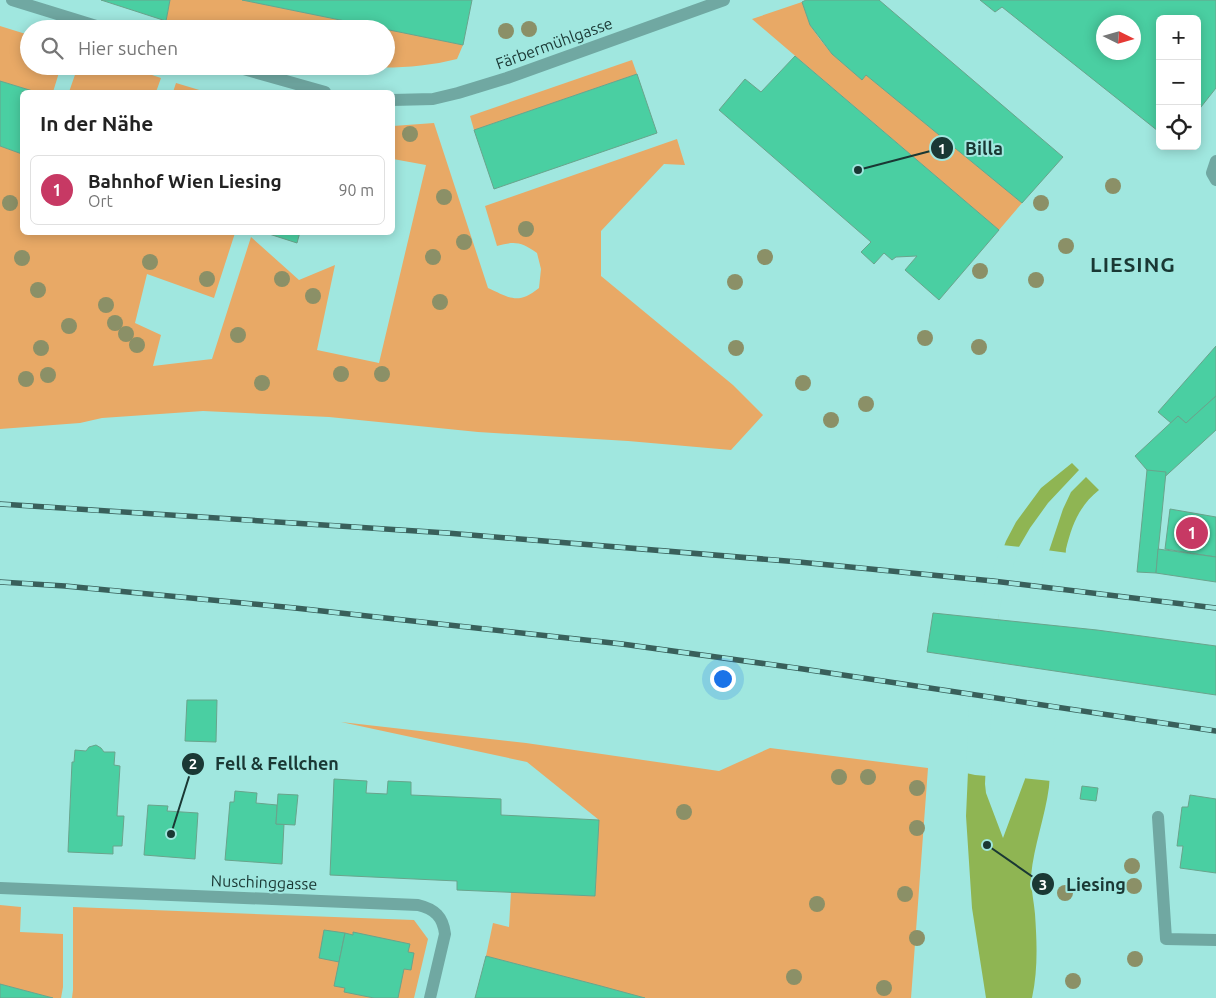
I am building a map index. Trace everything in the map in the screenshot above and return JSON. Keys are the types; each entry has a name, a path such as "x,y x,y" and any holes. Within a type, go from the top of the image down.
{"street":[{"path":"12,0 77,20"},
{"name":"Färbermühlgasse","path":"395,100 433,99 458,93 507,78 724,0"},
{"path":"265,75 318,90"},
{"path":"1216,161 1212,173 1216,180"},
{"path":"1158,817 1166,939 1216,940"},
{"name":"Nuschinggasse","path":"0,888 418,905 438,914 444,924 445,934 430,998"}],"shaded area":[{"path":"170,0 242,0 340,20 166,20"},
{"path":"802,2 810,25 832,54 862,80 866,75 1022,203 999,230 752,19"},
{"path":"0,26 20,32 20,75 58,75 54,90 29,90 0,81"},
{"path":"395,31 463,45 457,59 395,67"},
{"path":"632,60 637,74 474,130 470,116"},
{"path":"75,75 152,75 161,78 157,90 70,90"},
{"path":"176,83 199,90 174,90"},
{"path":"434,123 488,288 502,295 514,298 525,297 539,288 541,269 537,253 518,243 497,246 485,206 677,139 685,165 664,164 601,231 601,276 733,385 763,415 731,450 628,441 478,432 329,417 203,411 102,418 80,423 0,429 0,146 20,153 20,235 234,235 214,298 147,274 135,323 161,335 153,366 212,359 251,237 299,280 335,265 317,350 379,363 426,165 395,159 395,126"},
{"path":"1072,463 1079,470 1048,503 1030,528 1013,557 1000,596 985,784 986,793 1003,838 1025,779 1045,563 1063,509 1071,492 1086,477 1099,490 1086,503 1077,516 1066,549 1049,787 1031,876 1037,946 1032,998 986,998 972,908 966,816 973,660 987,592 1006,541 1016,522 1041,488"},
{"path":"341,722 526,743 719,771 770,748 928,768 911,998 645,998 486,956 493,923 509,927 511,892 595,896 599,820 527,762"},
{"path":"0,905 21,907 20,932 63,934 63,987 61,998 53,998 0,984"},
{"path":"73,907 414,920 428,939 414,998 72,998"}],"pier":[{"path":"1002,545 1021,547 1002,597 998,619 987,776 975,775 966,773 971,659 985,592"},
{"path":"1046,550 1068,553 1051,781 1022,778 1043,563"}],"building":[{"path":"101,0 170,0 166,20"},
{"path":"242,0 472,0 463,45 395,31 395,20 340,20"},
{"path":"806,0 879,0 1063,157 1022,203 866,75 862,80 832,54 810,25 802,2"},
{"path":"980,0 1216,0 1216,88 1201,107 1201,15 1156,15 1156,129 1002,7 995,12"},
{"path":"795,56 999,230 939,300 905,270 917,256 896,257 892,260 884,253 874,264 861,252 871,242 719,110 745,79 761,92"},
{"path":"637,74 657,133 494,189 474,130"},
{"path":"0,81 29,90 20,90 20,153 0,146"},
{"path":"272,235 299,235 297,243"},
{"path":"1216,346 1216,396 1186,423 1178,416 1171,423 1158,412"},
{"path":"1216,396 1216,430 1158,483 1135,456 1178,416 1186,423"},
{"path":"1147,470 1166,472 1156,573 1137,572"},
{"path":"1170,509 1216,517 1216,557 1165,549"},
{"path":"1158,549 1216,557 1216,582 1156,573"},
{"path":"933,613 1097,630 1216,646 1216,695 927,652"},
{"path":"187,700 217,700 216,742 185,741"},
{"path":"96,745 104,752 115,752 114,765 120,766 117,816 124,816 122,846 113,846 113,854 68,852 72,762 74,762 75,750 86,751 89,747"},
{"path":"334,779 367,781 366,793 387,794 388,781 411,782 411,795 501,799 501,815 599,820 595,896 457,890 457,881 330,875"},
{"path":"1082,786 1098,788 1096,801 1080,799"},
{"path":"235,791 257,793 256,803 277,805 276,824 284,824 282,864 225,860 230,802 234,802"},
{"path":"278,794 298,795 295,825 276,824"},
{"path":"1190,795 1216,799 1216,873 1180,868 1183,846 1177,846 1182,807 1188,807"},
{"path":"148,805 168,806 167,811 198,813 195,859 144,855"},
{"path":"324,930 345,933 339,962 319,958"},
{"path":"353,932 410,944 408,952 414,953 411,970 404,969 398,998 374,998 344,992 345,988 334,986 345,933 353,935"},
{"path":"486,956 601,986 645,998 475,998"},
{"path":"0,984 53,998 0,998"}],"railway":[{"path":"0,504 447,533 799,562 993,581 1216,608"},
{"path":"0,582 65,586 295,608 622,644 1216,731"}],"place":[{"name":"Billa","path":"858,170"},
{"name":"Bahnhof Wien Liesing","path":"1192,533"},
{"name":"Fell & Fellchen","path":"171,834"},
{"name":"Liesing","path":"987,845"}],"district":[{"name":"LIESING","path":"1133,265"}]}
